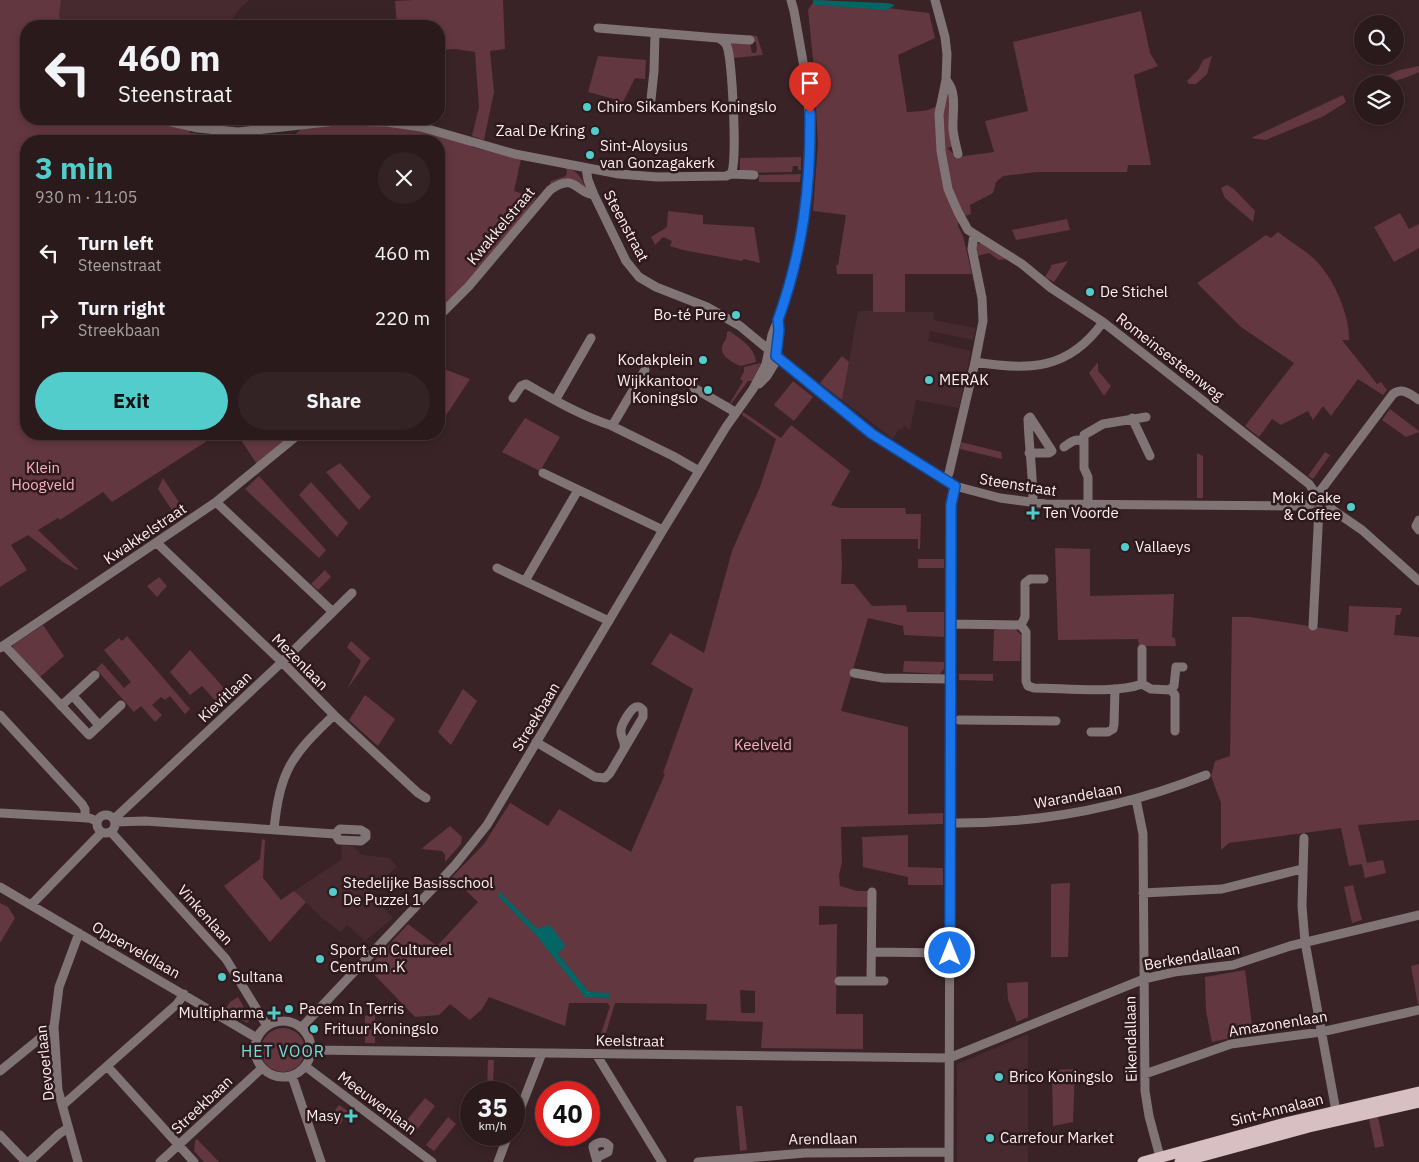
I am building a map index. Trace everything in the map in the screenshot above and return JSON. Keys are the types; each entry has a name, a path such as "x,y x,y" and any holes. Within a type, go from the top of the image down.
{"main road":[{"name":"Sint-Annalaan","path":"1143,1162 1255,1131 1419,1092"},
{"name":"Sint-Annalaan","path":"1180,1162 1309,1127 1419,1102"}],"street":[{"name":"Streekbaan","path":"753,389 766,364 768,349 797,259 805,214 809,175 808,98 791,0"},
{"path":"935,0 946,45 946,80 938,121 946,178 963,222 968,230 974,234 972,249 983,310 976,362 946,480"},
{"path":"598,28 750,40"},
{"path":"650,110 655,33"},
{"path":"718,38 724,42 727,48 733,106 734,166 731,174"},
{"path":"946,80 951,86 953,94 953,132 958,154"},
{"path":"185,125 238,132 300,125"},
{"path":"407,125 421,127 506,152 643,177 754,175"},
{"name":"Steenstraat","path":"586,168 594,195 626,261 639,277 656,287 690,299 715,311 740,326 867,430 955,486 980,494 1033,503 1315,507"},
{"name":"Kwakkelstraat","path":"445,310 469,286 550,190 562,183 570,183 575,184 586,194 594,195"},
{"name":"Romeinsesteenweg","path":"974,234 1022,264 1051,288 1104,322 1309,484 1317,494 1330,503 1330,508 1362,530 1419,581"},
{"name":"Streekbaan","path":"301,1028 474,842 487,824 735,412 772,369 776,356 779,330 778,320"},
{"path":"976,362 1020,368 1048,363 1082,346 1104,322"},
{"path":"556,399 592,338"},
{"path":"612,426 645,370"},
{"path":"513,398 524,384 673,456 699,471"},
{"path":"694,388 735,412"},
{"path":"1313,626 1315,507 1311,498 1317,494 1391,396 1399,391 1407,392 1419,400"},
{"path":"1088,505 1088,477 1084,468 1083,436 1085,433 1103,424 1146,417"},
{"path":"1132,418 1150,456"},
{"name":"Kwakkelstraat","path":"2,647 216,502 292,440"},
{"path":"1064,447 1075,440 1083,442"},
{"path":"1029,453 1033,476 1033,503"},
{"path":"543,472 663,530"},
{"path":"948,1162 951,505 955,486"},
{"path":"525,581 578,490"},
{"path":"216,502 333,612"},
{"path":"1315,507 1327,510 1330,508"},
{"path":"1419,520 1416,526 1419,530"},
{"name":"Mezenlaan","path":"157,543 282,662 334,715 418,793 426,798"},
{"path":"497,568 609,621"},
{"path":"1021,625 1025,617 1026,581 1030,579 1044,579"},
{"name":"Kievitlaan","path":"115,821 127,807 282,662 352,593"},
{"path":"951,624 1021,625"},
{"path":"1021,625 1026,632 1026,681 1031,688 1114,689 1132,688 1142,684"},
{"path":"2,647 89,734 121,705"},
{"path":"1142,649 1142,684"},
{"path":"1169,690 1174,686 1176,667 1183,667"},
{"path":"854,673 883,678 951,679"},
{"path":"61,706 95,675"},
{"path":"1142,684 1151,689 1173,691 1175,695 1175,731"},
{"path":"1090,732 1108,732 1113,729 1114,689"},
{"path":"73,696 99,725"},
{"path":"0,714 82,804 85,809 85,818"},
{"path":"274,830 278,796 289,767 302,747 334,715"},
{"path":"959,720 1056,721"},
{"path":"536,742 595,777 602,779 608,776 624,750"},
{"name":"Warandelaan","path":"950,823 1053,816 1136,800 1206,775"},
{"name":"Eikendallaan","path":"1136,800 1143,834 1145,1074 1148,1107 1160,1157"},
{"path":"127,807 136,817 145,822"},
{"path":"0,813 85,818 97,821"},
{"path":"106,832 97,827 97,821 106,814 115,821 335,834"},
{"path":"31,905 106,832 115,828 115,821"},
{"name":"Vinkenlaan","path":"106,832 226,959 268,1026"},
{"path":"1304,838 1302,906 1305,942 1336,1111"},
{"path":"1143,893 1222,890 1302,869"},
{"name":"Opperveldlaan","path":"0,887 257,1038"},
{"path":"871,981 872,892"},
{"name":"Berkendallaan","path":"949,1058 1144,979 1174,972 1234,965 1305,942 1419,915"},
{"name":"Devoerlaan","path":"78,1162 58,1084 54,1027 59,987 79,933"},
{"path":"872,952 950,953"},
{"path":"839,981 884,981"},
{"path":"63,1105 177,1004 184,994"},
{"name":"Amazonenlaan","path":"1145,1074 1231,1044 1321,1032 1419,1010"},
{"path":"285,1021 296,1024 301,1028 309,1038 311,1050 310,1059 306,1066 292,1076 276,1076 262,1068 257,1060 255,1051 257,1038 268,1026 276,1022 285,1021"},
{"path":"0,1071 54,1027"},
{"name":"Keelstraat","path":"311,1050 949,1058"},
{"path":"525,1097 542,1053"},
{"path":"596,1054 662,1162"},
{"path":"107,1066 194,1162"},
{"name":"Meeuwenlaan","path":"306,1066 432,1162"},
{"name":"Streekbaan","path":"160,1162 262,1068"},
{"path":"292,1076 320,1161"},
{"path":"0,1135 27,1162 68,1128"},
{"path":"498,1162 504,1146"},
{"name":"Arendlaan","path":"698,1162 805,1153 949,1152"}],"shaded area":[{"path":"61,0 250,0 240,8 232,20 60,20 59,15"},
{"path":"858,311 934,312 933,320 976,328 973,340 930,331 928,341 971,351 959,408 916,400 910,430 904,426 902,430 899,429 893,439 842,400"},
{"name":"Stedelijke Basisschool De Puzzel 1","path":"342,845 353,846 362,855 389,858 397,866 371,893 393,918 365,941 347,925 341,932 323,919 294,891 341,860"},
{"path":"1028,1034 1028,1162 957,1162 957,1065"}],"green space":[{"name":"Klein Hoogveld","path":"0,0 61,0 59,15 60,20 20,20 20,125 188,125 190,133 196,133 196,135 20,135 20,440 209,440 112,502 103,492 60,520 58,518 38,530 77,570 63,562 28,535 11,545 27,570 0,587"},
{"path":"503,0 505,49 490,51 494,92 484,140 472,136 479,107 475,52 445,50 445,20 397,20 395,1"},
{"path":"821,0 929,13 935,38 898,55 907,112 934,108 941,100 948,85 954,146 947,148 957,157 994,152 985,121 1028,111 1013,42 1141,11 1150,53 1158,66 1134,75 1151,165 1128,165 1127,172 1037,172 1003,176 996,182 993,193 970,205 971,214 958,218 958,226 963,236 972,274 905,274 905,312 873,312 873,274 837,274 836,265 838,265 846,215 813,211 818,144 808,10 814,1"},
{"path":"748,35 757,36 763,55 733,58 731,41 750,43 752,53 755,53 757,50 756,42 750,41"},
{"path":"598,56 646,60 645,79 635,78 620,108 614,99 588,92"},
{"path":"1212,56 1207,74 1196,84 1189,84 1187,81 1198,70 1203,60"},
{"path":"1419,66 1419,72 1404,78 1404,75 1389,75 1400,70"},
{"path":"1343,95 1346,102 1324,116 1266,140 1251,138"},
{"path":"329,125 381,125 412,128 436,135 294,135 301,129"},
{"path":"445,138 471,145 472,147 521,159 514,191 536,198 516,226 445,307"},
{"path":"801,157 801,170 798,170 798,166 793,166 792,172 740,173 740,158"},
{"path":"565,167 578,174 586,188 577,181 568,178 549,186 551,181 566,176 567,171"},
{"path":"801,174 800,182 759,182 759,175"},
{"path":"1227,185 1234,189 1255,211 1253,222 1225,198 1221,188"},
{"path":"668,211 703,215 703,224 754,227 760,263 683,250 670,246 672,241 663,237 655,245 651,237 667,227"},
{"path":"1400,213 1409,229 1419,224 1419,248 1394,262 1374,227"},
{"path":"1067,219 1070,230 1016,240 1012,230"},
{"path":"1278,232 1312,257 1326,273 1343,307 1349,330 1349,340 1342,340 1377,384 1381,382 1387,390 1383,395 1358,379 1331,416 1323,406 1313,420 1308,411 1281,425 1272,419 1259,437 1245,426 1294,363 1241,327 1197,283 1266,235 1271,238"},
{"path":"979,243 1007,259 999,260 989,253 977,256 976,244"},
{"path":"1068,261 1054,282 1045,277 1051,265"},
{"path":"729,331 750,348 756,362 740,366 724,355 722,348"},
{"path":"842,356 849,362 842,400 820,383"},
{"path":"1098,362 1098,371 1111,386 1104,396 1089,373"},
{"path":"761,363 752,381 748,381 731,404 725,402 730,403 743,381 740,379 744,372 744,367"},
{"path":"445,369 470,379 445,417"},
{"path":"793,381 813,397 794,421 774,405"},
{"path":"1390,409 1419,432 1406,437 1382,420"},
{"name":"Keelveld","path":"743,412 781,438 791,425 850,471 831,505 840,508 905,508 906,514 921,514 920,549 918,549 918,539 841,539 841,584 854,584 872,606 906,605 907,612 944,612 944,637 904,635 903,626 868,618 841,711 908,727 908,814 943,813 943,824 841,827 842,862 839,875 840,886 857,891 869,891 868,907 819,906 819,925 837,924 836,1014 863,1014 863,1049 761,1048 763,1022 706,1020 707,1004 615,1003 602,1046 597,1046 610,1006 607,1003 569,1003 565,1026 489,997 482,1009 470,1020 450,1004 439,1015 415,1017 368,968 408,924 437,946 478,902 452,877 484,844 510,803 548,826 559,809 631,852 665,774 663,773 693,689 651,664 670,633 704,653 732,551 760,487 776,439 742,415","holes":["740,990 755,991 755,1013 741,1013"]},
{"path":"525,418 560,437 540,471 502,452"},
{"path":"241,440 286,440 257,464"},
{"path":"961,442 1001,452 1002,459 960,449"},
{"path":"1325,452 1330,455 1313,479 1308,476"},
{"path":"1197,453 1203,456 1203,498 1197,498"},
{"path":"340,463 371,497 359,510 326,472"},
{"path":"259,476 326,550 319,558 245,489"},
{"path":"163,478 186,513 177,518 158,489"},
{"path":"311,482 348,523 337,537 299,495"},
{"path":"1055,548 1090,549 1090,596 1174,594 1172,637 1175,638 1176,646 1139,646 1138,639 1058,640"},
{"path":"918,559 944,559 944,568 918,568"},
{"path":"325,570 331,577 318,590 311,584"},
{"path":"159,577 167,586 157,597 147,586"},
{"path":"1349,606 1402,608 1400,615 1396,615 1394,635 1419,637 1419,820 1358,825 1367,863 1383,860 1386,873 1365,878 1362,864 1349,866 1341,828 1229,843 1221,850 1221,803 1211,776 1215,761 1230,756 1232,617 1250,617 1348,632"},
{"path":"43,625 64,656 40,677 13,649 13,645"},
{"path":"1015,629 1021,635 1020,661 993,661 994,630"},
{"path":"127,636 190,709 185,714 170,696 165,700 161,697 152,705 162,715 155,722 141,706 134,712 96,669 102,663 124,688 131,682 104,650 119,638 122,641"},
{"path":"351,641 370,658 347,689 361,661 347,647"},
{"path":"190,650 233,698 222,708 202,686 190,695 170,672"},
{"path":"904,661 944,662 944,669 940,674 903,672"},
{"path":"959,674 993,674 993,681 959,680"},
{"path":"463,689 477,701 451,745 438,732"},
{"path":"365,695 395,719 378,746 349,720"},
{"path":"450,826 462,837 461,844 445,862 445,855 442,851 421,849"},
{"path":"908,835 908,867 943,868 943,885 908,885 908,877 863,867 862,837"},
{"path":"262,839 265,840 263,878 281,900 294,891 306,902 270,942 224,886 260,859"},
{"path":"1070,883 1068,957 1051,957 1051,884"},
{"path":"1353,885 1362,920 1352,923 1344,887"},
{"path":"0,903 8,907 15,918 0,943"},
{"path":"1419,964 1419,1004 1418,1004 1411,966"},
{"path":"1245,970 1253,1033 1212,1042 1206,1011 1205,977"},
{"path":"1028,982 1028,1017 1017,1022 1008,1000 1007,983"},
{"path":"238,997 251,1019 247,1023 225,1010 230,1002"},
{"path":"375,1013 375,1043 365,1043 365,1016"},
{"path":"287,1028 299,1034 304,1042 304,1058 299,1066 291,1071 279,1072 267,1066 262,1058 261,1046 267,1034 275,1029"},
{"path":"488,1060 494,1060 493,1081 487,1081"},
{"path":"1075,1069 1073,1122 1053,1126 1052,1070"},
{"path":"425,1098 435,1106 413,1135 402,1126"},
{"path":"339,1105 349,1112 338,1127 330,1116"},
{"path":"736,1106 742,1106 747,1150 740,1151"},
{"path":"448,1117 456,1124 434,1151 426,1145"},
{"path":"1378,1117 1384,1146 1375,1148 1369,1119"},
{"path":"197,1139 219,1162 204,1162 194,1151"}],"water":[{"path":"813,0 885,3 893,4 894,6 887,10 817,5 813,4"},
{"path":"500,892 537,929 550,925 565,946 558,954 589,992 609,993 609,998 585,997 536,935 498,896"}],"place":[{"name":"Chiro Sikambers Koningslo","path":"587,107"},
{"name":"Zaal De Kring","path":"595,131"},
{"name":"Sint-Aloysius van Gonzagakerk","path":"590,155"},
{"name":"De Stichel","path":"1090,292"},
{"name":"Bo-té Pure","path":"736,315"},
{"name":"Kodakplein","path":"703,360"},
{"name":"MERAK","path":"929,380"},
{"name":"Wijkkantoor Koningslo","path":"708,390"},
{"name":"Moki Cake & Coffee","path":"1351,507"},
{"name":"Ten Voorde","path":"1033,513"},
{"name":"Vallaeys","path":"1125,547"},
{"name":"Stedelijke Basisschool De Puzzel 1","path":"333,892"},
{"name":"Sport en Cultureel Centrum .K","path":"320,959"},
{"name":"Sultana","path":"222,977"},
{"name":"Pacem In Terris","path":"289,1009"},
{"name":"Multipharma","path":"274,1013"},
{"name":"Frituur Koningslo","path":"314,1029"},
{"name":"Brico Koningslo","path":"999,1077"},
{"name":"Masy","path":"351,1116"},
{"name":"Carrefour Market","path":"990,1138"}],"district":[{"name":"HET VOOR","path":"283,1051"}],"route":[{"path":"810,113 810,163 804,222 791,282 778,320 779,330 776,356 872,434 955,486 951,505 950,953"}]}
